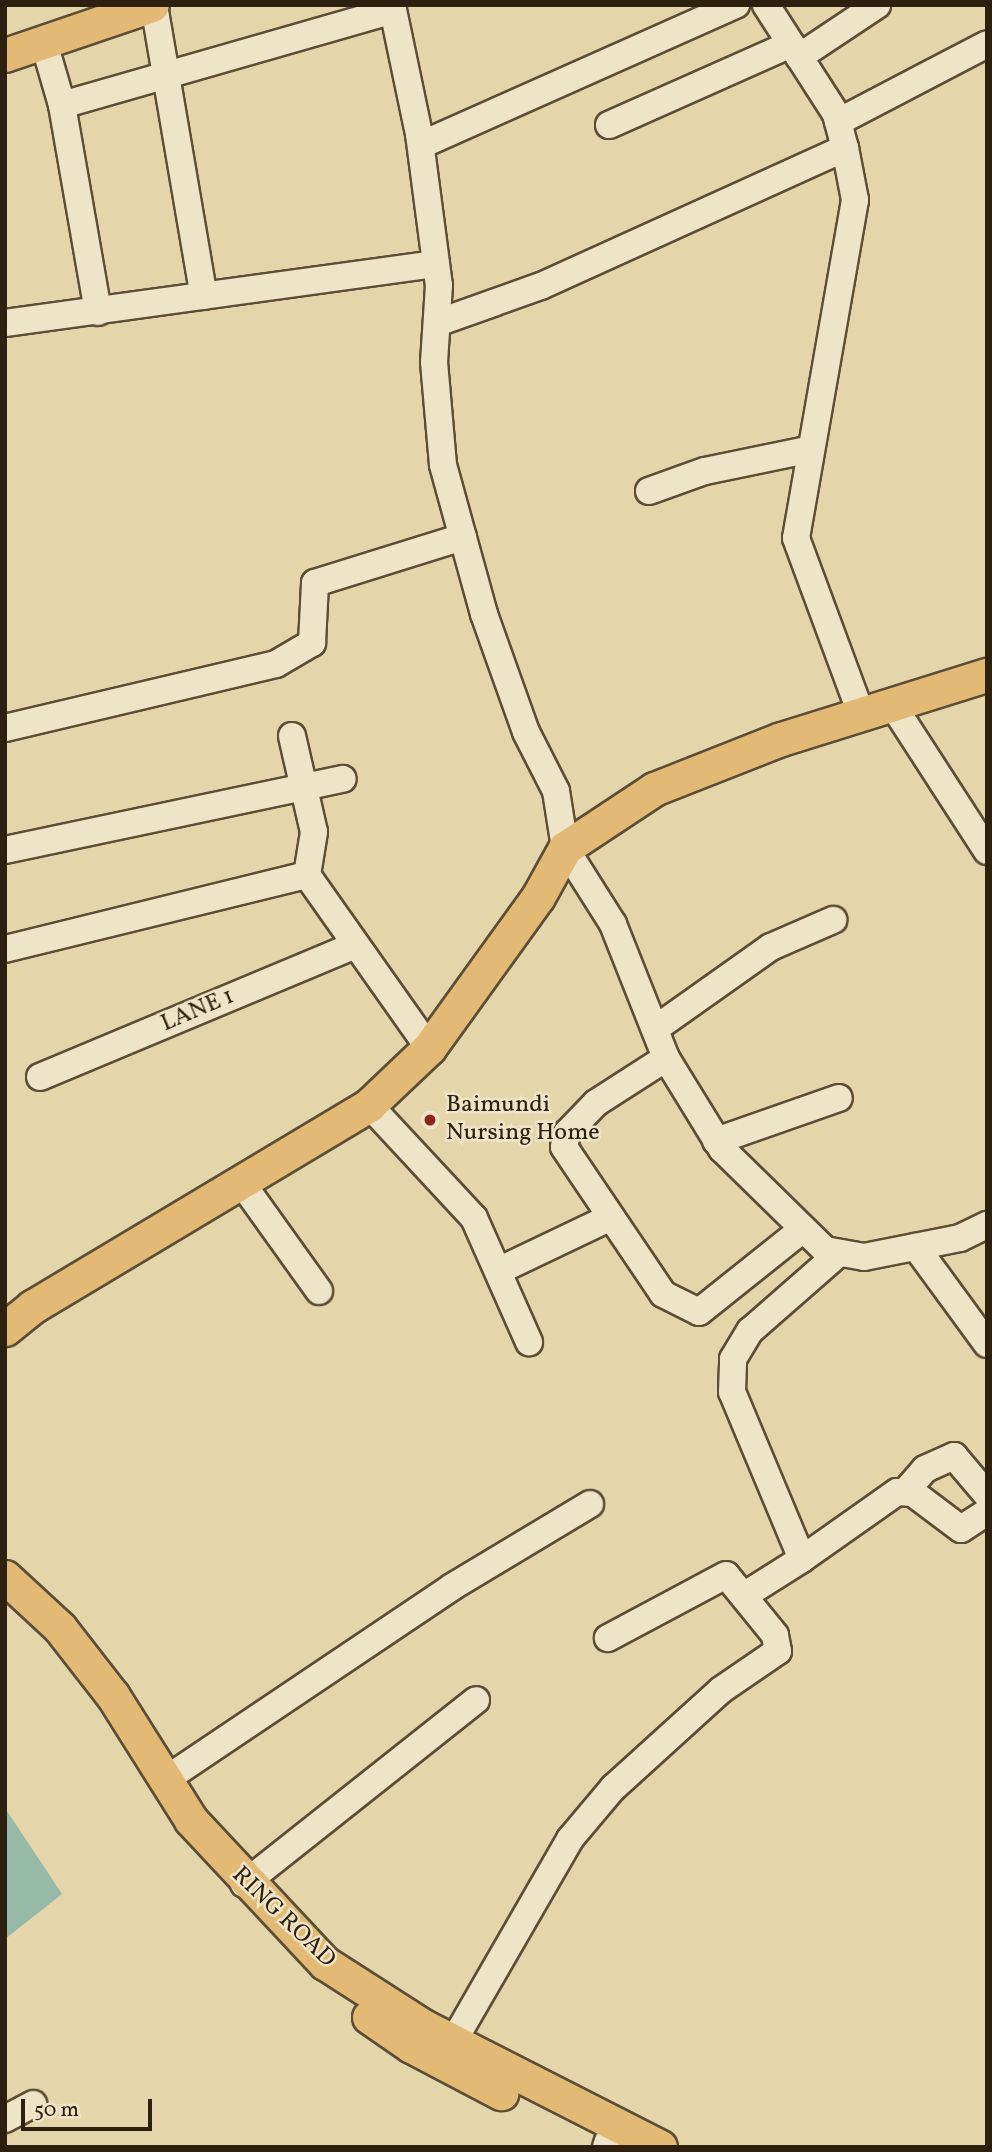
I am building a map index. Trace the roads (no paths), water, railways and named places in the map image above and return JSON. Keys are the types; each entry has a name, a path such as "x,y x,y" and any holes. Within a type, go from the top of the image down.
{"main road":[{"path":"5,36 98,5"},
{"path":"5,55 153,5"},
{"path":"5,1329 32,1307 369,1105 429,1048 538,897 565,848 654,789 861,714 987,675"},
{"name":"RING ROAD","path":"5,1577 75,1647 164,1780 244,1884 325,1963 453,2042 660,2147"},
{"name":"RING ROAD","path":"5,1595 54,1644 184,1836 319,1980 411,2046 612,2145"}],"street":[{"path":"153,5 168,71 204,296"},
{"path":"421,145 736,5"},
{"path":"766,5 838,122 855,200 807,450 796,538 861,714"},
{"path":"609,125 795,50 877,5"},
{"path":"62,105 168,71 392,8 421,145 436,264 443,465 463,537 526,732 555,791 565,848 613,924 666,1058 716,1141 825,1250 864,1257 916,1247 987,1225"},
{"path":"44,43 62,105 98,312"},
{"path":"838,122 987,44"},
{"path":"436,323 541,286 845,148"},
{"path":"5,323 436,264"},
{"path":"649,491 705,471 807,450"},
{"path":"5,729 276,664 312,643 315,583 463,537"},
{"path":"892,704 987,850"},
{"path":"292,736 314,832 307,874 429,1048"},
{"path":"5,850 344,779"},
{"path":"5,949 307,874"},
{"path":"655,1029 771,947 833,920"},
{"name":"LANE 1","path":"40,1077 356,945"},
{"path":"666,1058 596,1103 567,1133 564,1147 571,1165 663,1294 699,1312 803,1229"},
{"path":"716,1141 838,1098"},
{"path":"369,1105 474,1218 528,1342"},
{"path":"241,1182 319,1291"},
{"path":"498,1271 609,1218"},
{"path":"916,1247 987,1344"},
{"path":"802,1559 732,1392 733,1359 750,1331 839,1253"},
{"path":"905,1492 925,1469 954,1456 987,1495"},
{"path":"745,1595 802,1559 897,1492 905,1492 961,1530 987,1512"},
{"path":"164,1780 452,1587 590,1504"},
{"path":"453,2042 570,1839 613,1788 721,1690 778,1651 775,1635 726,1575 712,1577 608,1638"},
{"path":"244,1884 476,1700"},
{"path":"5,2119 33,2104"}],"place":[{"name":"Baimundi Nursing Home","path":"430,1120"}]}
